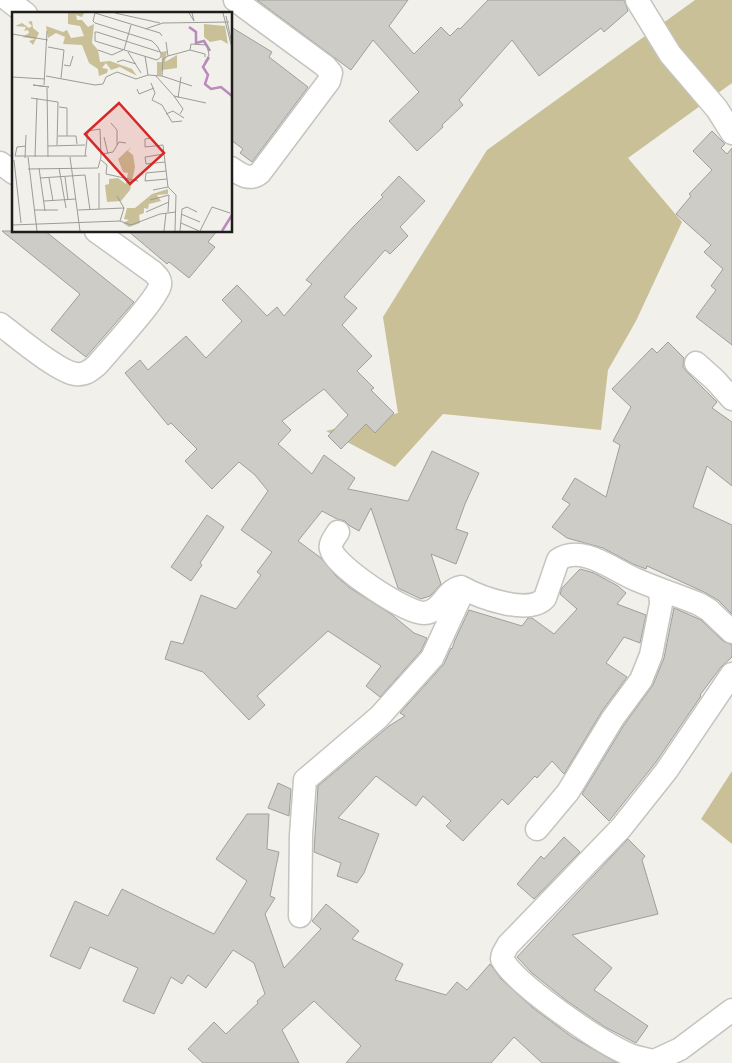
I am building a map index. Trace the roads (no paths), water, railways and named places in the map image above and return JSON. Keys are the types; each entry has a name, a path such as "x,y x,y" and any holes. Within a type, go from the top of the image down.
{"street":[{"path":"0,10 8,0 23,12"},
{"path":"232,169 246,177 254,177 260,173 329,80 331,73 325,66 235,0"},
{"path":"637,0 670,54 716,109 732,133"},
{"path":"0,163 12,172"},
{"path":"0,324 70,373 85,373 97,365 154,297 160,284 153,272 97,232"},
{"path":"696,363 732,399"},
{"path":"338,532 330,546 333,555 345,568 386,596 416,612 432,611 454,589 461,587 505,604 527,606 541,603 546,598 558,560 563,557 582,556 603,562 634,579 709,610 732,632"},
{"path":"300,916 301,835 305,780 379,717 432,658 464,589"},
{"path":"537,829 568,792 613,718 641,680 651,655 657,630 661,604 660,590"},
{"path":"732,674 667,770 620,828 508,945 502,959 518,978 555,1008 627,1054 654,1061 680,1049 732,1010"}]}
